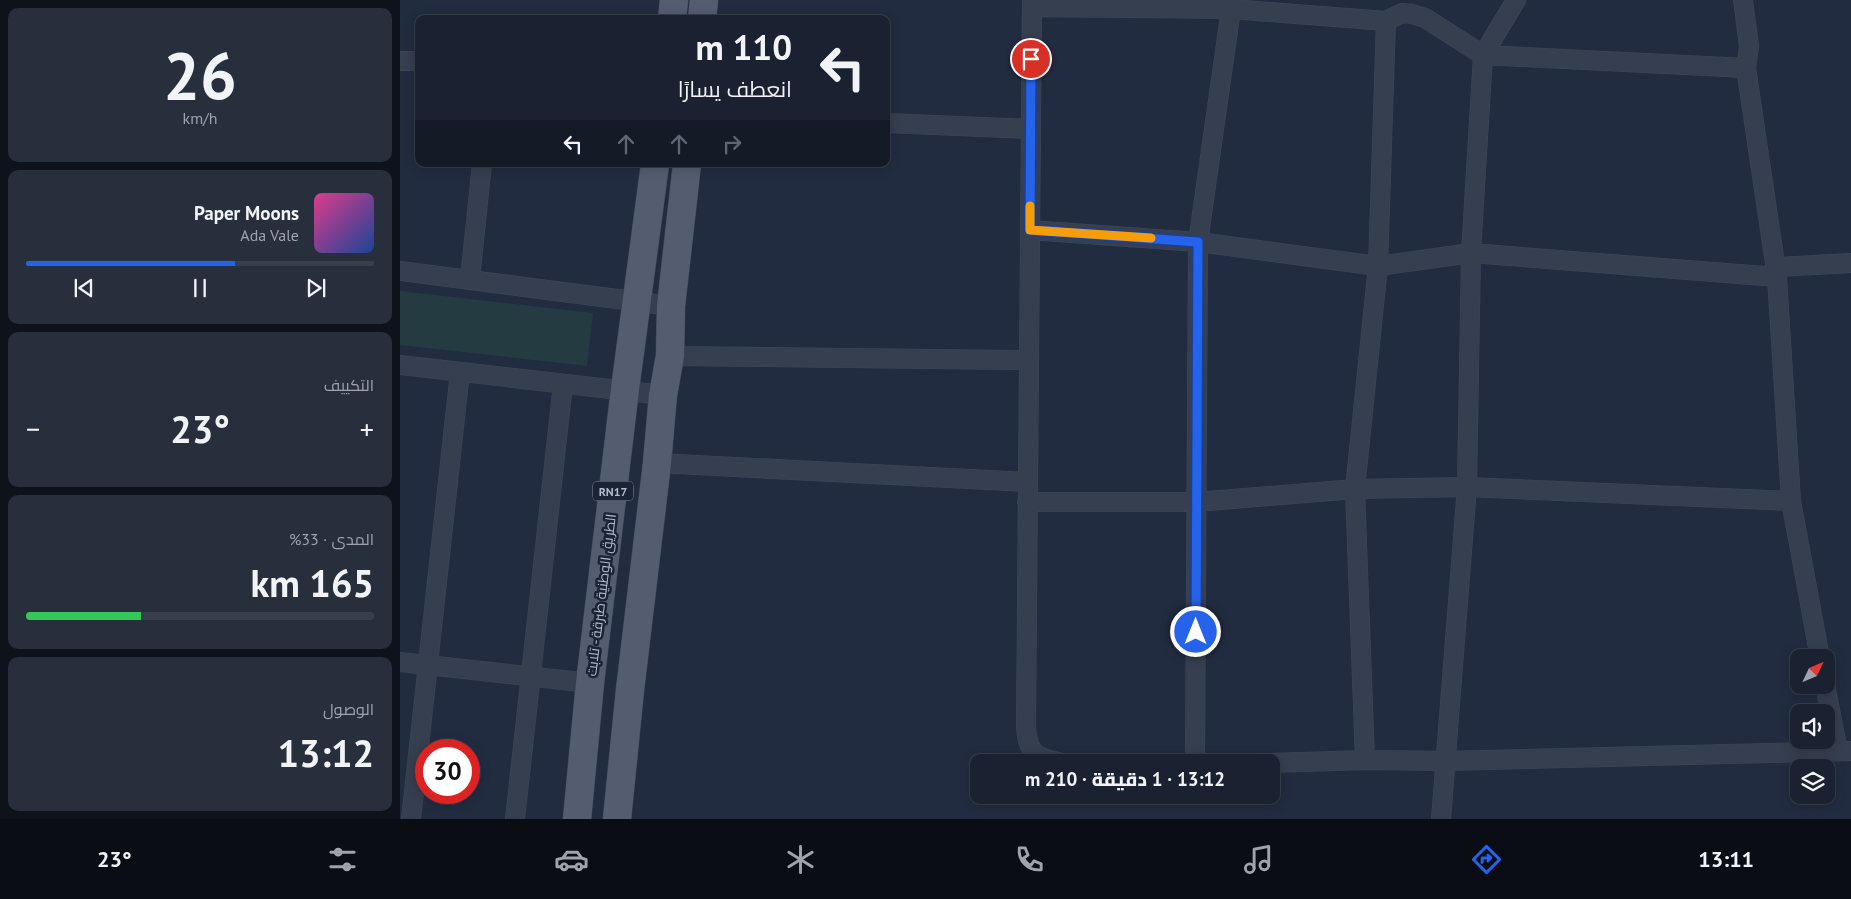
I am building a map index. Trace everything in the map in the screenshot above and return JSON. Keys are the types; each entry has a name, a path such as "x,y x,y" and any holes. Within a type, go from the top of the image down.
{"main road":[{"path":"672,15 674,0"},
{"path":"702,15 704,0"},
{"name":"الطريق الوطنية طبرقة - تلابت","path":"577,819 590,683 625,390 655,167"},
{"name":"RN17","path":"617,819 663,395 670,356 671,306 687,167"}],"street":[{"path":"1743,0 1748,46 1746,68 1776,272 1791,501 1818,649"},
{"path":"1441,819 1467,487 1471,253 1483,55 1514,2"},
{"path":"1038,754 1030,749 1027,742 1026,717 1032,4 1230,9 1386,20 1402,13 1425,18 1483,55 1746,68"},
{"path":"1195,754 1198,242 1230,9"},
{"path":"1365,760 1354,489 1378,266 1386,20"},
{"path":"400,61 415,61"},
{"path":"890,123 1031,129"},
{"path":"470,279 482,167"},
{"path":"1030,230 1198,242 1378,266 1471,253 1776,272 1851,264"},
{"path":"400,271 671,306"},
{"path":"670,356 1029,360"},
{"path":"400,365 663,395"},
{"path":"411,819 460,372"},
{"path":"516,819 564,384"},
{"path":"657,463 1028,482"},
{"path":"1027,502 1196,502 1354,489 1467,487 1791,501"},
{"path":"400,662 590,683"},
{"path":"1280,762 1446,761 1844,751 1828,694"}],"green space":[{"path":"400,291 593,313 587,366 400,345"}],"slow traffic":[{"path":"1030,206 1030,230 1151,238"}],"route":[{"path":"1031,59 1030,230 1198,242 1196,632"}]}
